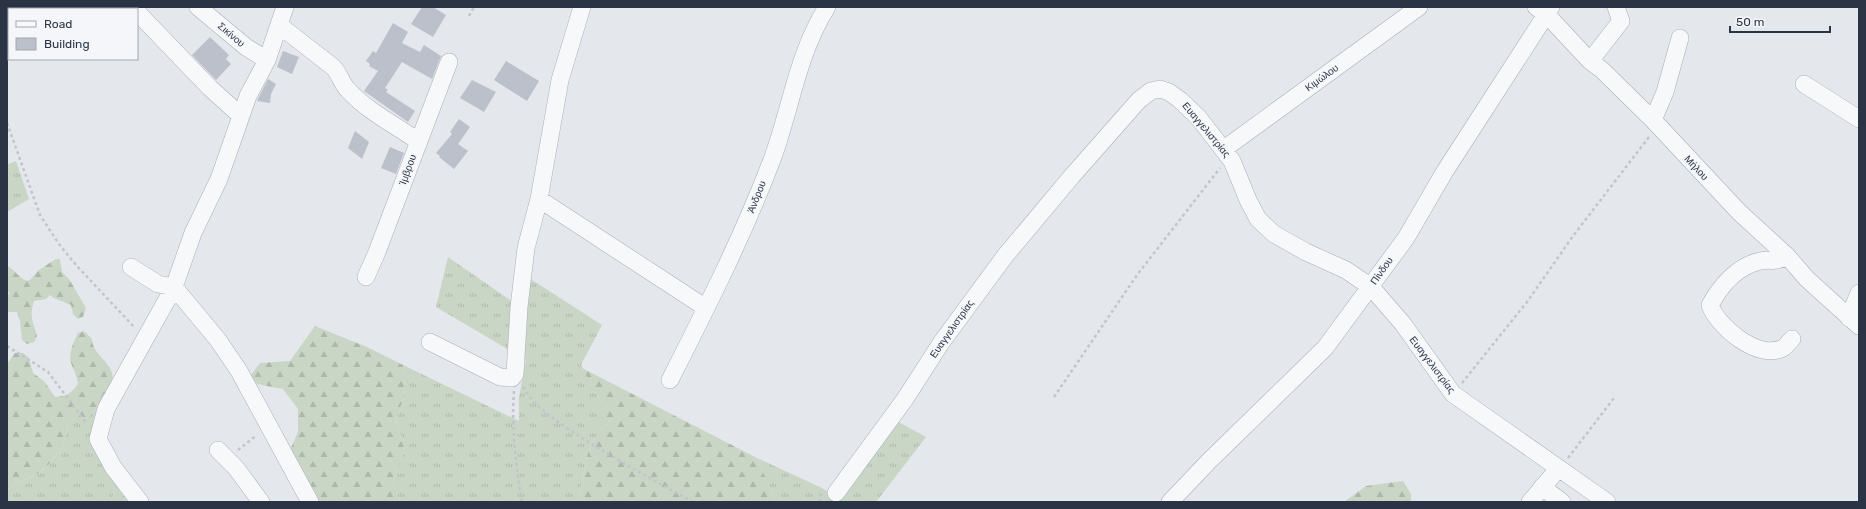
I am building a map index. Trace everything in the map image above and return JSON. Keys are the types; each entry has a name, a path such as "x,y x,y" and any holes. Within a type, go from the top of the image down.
{"street":[{"name":"Σικίνου","path":"198,7 246,47 267,60"},
{"path":"140,502 113,467 98,439 106,409 174,287 193,233 219,178 248,96 267,60 285,7"},
{"path":"430,342 504,379 512,378 515,374 519,307 526,248 539,199 560,80 582,7"},
{"name":"Άνδρου","path":"670,380 706,308 755,203 778,143 800,65 820,19 827,7"},
{"name":"Κιμώλου","path":"1228,155 1420,7"},
{"path":"1590,61 1621,21 1616,7"},
{"name":"Μήλου","path":"1544,10 1590,61 1602,70 1655,123 1739,212 1787,256 1807,279 1854,322"},
{"name":"Πίνδου","path":"1170,502 1209,461 1326,348 1406,238 1445,170 1544,10"},
{"path":"138,13 210,88 241,116"},
{"path":"279,24 333,67 338,72 344,86 354,97 418,141"},
{"path":"1655,123 1680,38"},
{"name":"Ίμβρου","path":"366,277 449,62"},
{"path":"1804,84 1859,119"},
{"name":"Ευαγγελιστρίας","path":"836,492 905,399 941,343 1005,256 1072,176 1139,100 1150,91 1160,89 1169,92 1180,100 1198,117 1228,155 1258,219 1274,234 1306,252 1346,270 1371,287 1403,324 1453,394 1558,469 1604,498 1607,502"},
{"path":"539,199 706,308"},
{"path":"1787,256 1778,261 1768,259 1752,263 1726,280 1710,305 1714,315 1736,337 1754,349 1771,350 1783,348 1792,339"},
{"path":"131,267 158,284 174,287 218,340 239,371 310,502"},
{"path":"1854,322 1859,293"},
{"path":"223,455 249,483 261,502"},
{"path":"1530,502 1558,469"},
{"path":"1542,487 1562,502"}],"path":[{"path":"470,16 474,7"},
{"path":"7,122 40,215 58,244 134,328 149,331"},
{"path":"1453,394 1490,351 1655,123"},
{"path":"1054,398 1138,275 1228,155"},
{"path":"7,346 48,372 98,439"},
{"path":"515,374 512,409 514,446 522,502"},
{"path":"515,374 529,398 558,422 622,463 693,502"},
{"path":"1558,469 1614,398"},
{"path":"223,455 254,439 266,421"}],"green space":[{"path":"16,161 29,199 7,212 7,165"},
{"path":"448,257 523,309 526,276 602,325 581,365 602,403 602,426 588,452 578,502 400,502 393,481 405,450 396,421 403,399 405,378 403,365 519,421 519,397 526,360 436,307"},
{"path":"56,259 60,259 62,272 69,279 86,308 83,317 78,319 73,314 71,305 50,295 46,299 34,301 32,315 37,336 34,342 27,344 22,340 20,321 17,312 7,312 7,296 10,293 7,291 7,266 28,281 38,271"},
{"path":"315,326 367,347 403,365 405,378 403,399 396,421 405,450 393,481 400,502 316,502 290,450 298,432 298,409 283,389 257,384 251,375 260,363 290,361"},
{"path":"84,331 92,339 98,353 112,371 113,378 110,386 102,396 103,400 99,407 86,419 74,419 68,424 63,446 49,464 40,472 28,479 17,482 7,491 7,364 15,353 23,353 29,358 33,373 44,381 55,397 65,395 71,392 78,384 70,356 78,333"},
{"path":"582,368 757,458 776,502 578,502 588,452 602,426 602,403"},
{"path":"99,407 103,466 116,485 111,502 7,502 7,491 17,482 28,479 40,472 49,464 63,446 68,424 74,419 86,419"},
{"path":"895,420 926,437 876,502 776,502 757,458 822,488 836,497"},
{"path":"1403,481 1411,494 1411,502 1344,502 1366,486"},
{"path":"116,485 128,502 111,502"}],"building":[{"path":"422,7 433,7 446,15 433,37 411,24"},
{"path":"393,23 408,32 402,43 420,52 424,45 441,56 432,79 402,62 385,88 388,90 386,92 415,111 408,122 364,91 378,71 369,66 370,64 366,61 373,51 376,53"},
{"path":"210,37 229,55 226,59 231,64 216,80 192,55"},
{"path":"283,51 299,57 292,74 277,67"},
{"path":"506,61 539,81 527,101 494,80"},
{"path":"268,79 276,84 271,94 270,103 257,101"},
{"path":"472,80 496,92 484,112 460,98"},
{"path":"459,119 470,127 458,144 468,151 454,169 436,153 452,134 450,132"},
{"path":"355,131 369,142 362,159 348,148"},
{"path":"390,147 404,153 396,174 381,168"}]}
